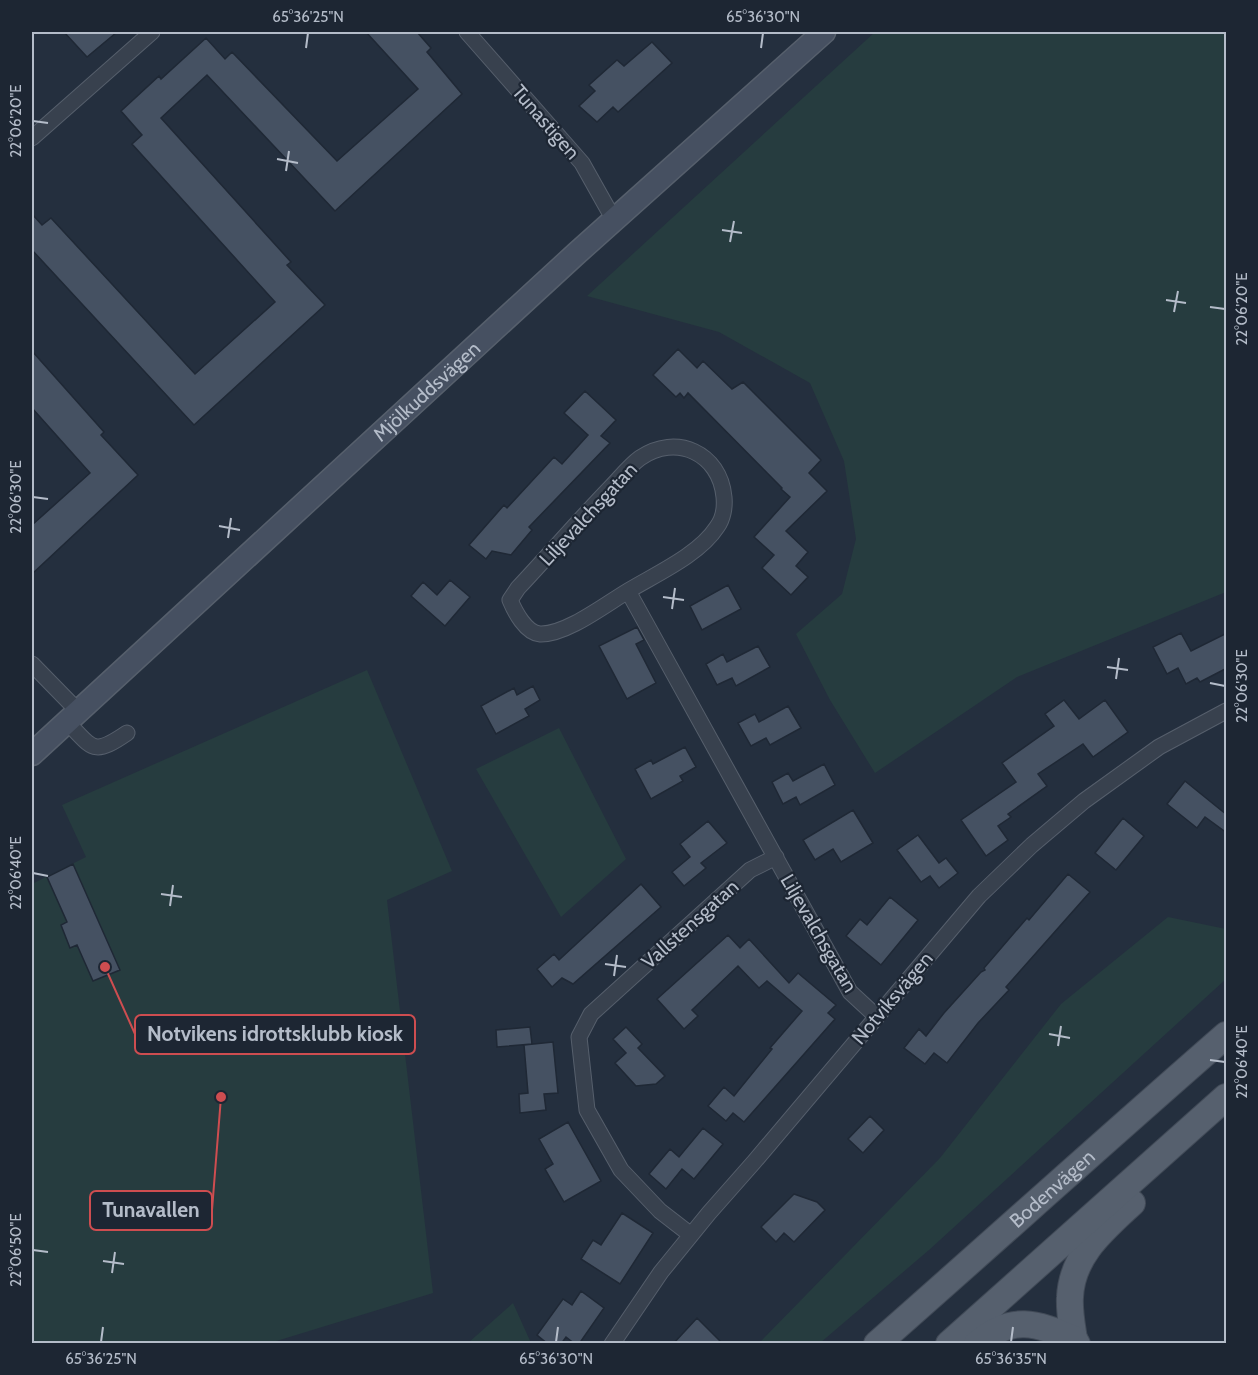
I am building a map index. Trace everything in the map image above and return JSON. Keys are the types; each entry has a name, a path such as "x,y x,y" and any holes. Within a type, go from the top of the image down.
{"main road":[{"name":"Bodenvägen","path":"877,1344 1005,1232 1113,1133 1227,1035"},
{"path":"949,1344 1227,1097"},
{"path":"1075,1341 1070,1300 1071,1281 1078,1264 1095,1238 1162,1175 1186,1132"},
{"path":"977,1344 994,1332 1018,1324 1043,1326 1075,1341"}],"street":[{"path":"32,138 152,32"},
{"name":"Tunastigen","path":"467,32 582,163 614,220"},
{"name":"Mjölkuddsvägen","path":"32,754 614,220 824,32"},
{"name":"Liljevalchsgatan","path":"667,446 693,451 706,458 717,471 723,485 722,518 717,528 702,544 628,591 562,629 539,634 521,620 510,600 518,588 593,505 640,458 667,446"},
{"name":"Liljevalchsgatan","path":"628,591 850,992 877,1017"},
{"path":"32,664 71,716 84,740 103,748 127,733"},
{"name":"Notviksvägen","path":"612,1344 661,1272 691,1235 979,896 1032,845 1084,801 1159,747 1227,711"},
{"name":"Vallstensgatan","path":"691,1235 660,1211 621,1170 587,1110 579,1037 591,1014 750,870 776,857"}],"green space":[{"path":"875,32 1226,32 1226,592 1017,677 875,773 830,700 796,634 842,594 856,539 844,461 810,383 719,332 587,296"},
{"path":"367,670 452,871 387,900 433,1293 270,1343 34,1343 32,1326 32,884 86,857 62,805"},
{"path":"559,728 626,859 561,917 476,769"},
{"path":"1168,917 1226,929 1226,979 929,1250 820,1343 759,1343 940,1158 1061,1004"},
{"path":"513,1303 531,1343 468,1343"}],"building":[{"path":"64,32 117,32 87,57"},
{"path":"366,32 417,32 431,48 427,52 462,94 335,211 207,75 161,118 291,262 287,265 325,305 194,425 32,250 32,214 42,225 51,218 195,374 275,302 132,144 142,135 121,111 206,38 225,59 232,52 337,161 418,89"},
{"path":"652,42 672,63 618,112 613,107 597,122 579,106 595,91 589,85 617,60 624,66"},
{"path":"678,349 697,368 703,361 732,389 743,382 821,460 809,473 827,491 786,531 808,552 796,566 808,577 791,595 762,568 774,555 754,537 790,497 688,393 684,398 680,393 676,397 653,375"},
{"path":"32,351 104,432 101,435 138,475 32,574 32,525 90,473 32,408"},
{"path":"585,391 616,420 601,436 610,443 529,527 532,530 511,555 492,551 486,559 469,545 504,505 507,508 554,457 562,464 588,435 564,413"},
{"path":"450,580 470,597 445,626 411,596 423,582 437,595"},
{"path":"728,585 741,609 702,630 690,606"},
{"path":"637,627 644,640 636,644 656,683 627,699 599,646"},
{"path":"1181,633 1191,651 1227,633 1227,668 1200,682 1197,678 1186,684 1178,668 1167,674 1153,647"},
{"path":"758,646 770,667 736,686 732,678 717,685 706,664 723,654 727,662"},
{"path":"533,686 540,700 525,709 529,716 496,734 481,706 514,688 517,695"},
{"path":"1064,700 1079,719 1105,700 1128,732 1093,757 1083,744 1038,774 1047,786 1008,814 1011,817 998,826 1008,840 986,856 961,820 1016,782 1002,763 1054,726 1045,714"},
{"path":"788,706 801,728 770,745 766,738 751,746 738,723 755,714 759,722"},
{"path":"685,747 696,767 680,776 683,781 651,799 635,769 651,760 653,764"},
{"path":"824,764 835,785 800,805 796,797 783,804 772,782 788,773 793,781"},
{"path":"1185,781 1227,815 1227,833 1205,817 1197,828 1167,804"},
{"path":"853,810 873,843 841,862 833,849 815,860 803,840"},
{"path":"1123,818 1144,836 1116,870 1095,853"},
{"path":"708,821 727,843 701,863 706,868 684,886 672,872 690,857 680,844"},
{"path":"918,835 939,863 946,858 958,873 939,888 930,876 921,882 897,850"},
{"path":"73,864 120,970 93,981 77,945 70,948 61,925 67,922 47,877"},
{"path":"1068,874 1090,892 1006,987 1009,990 978,1023 947,1063 934,1053 925,1064 904,1048 919,1029 926,1036 944,1013 985,970 984,968 1027,918 1029,920"},
{"path":"641,884 661,907 573,984 562,978 552,987 537,969 554,954 559,960"},
{"path":"890,897 918,920 881,965 846,936 860,919 867,925"},
{"path":"728,935 740,948 749,939 789,983 798,973 836,1005 828,1013 835,1019 744,1122 733,1113 726,1121 708,1106 724,1087 734,1096 772,1049 770,1048 802,1011 767,981 759,988 738,966 692,1010 698,1016 684,1029 657,999"},
{"path":"530,1027 532,1044 497,1047 496,1030"},
{"path":"626,1027 642,1044 638,1048 665,1076 656,1084 636,1086 615,1063 626,1053 613,1039"},
{"path":"553,1042 558,1093 544,1094 546,1110 520,1113 519,1094 528,1093 524,1045"},
{"path":"870,1116 884,1130 863,1153 848,1139"},
{"path":"568,1122 601,1181 564,1202 545,1169 553,1164 539,1139"},
{"path":"703,1128 723,1144 694,1179 682,1169 666,1189 649,1174 670,1149 679,1157"},
{"path":"794,1194 817,1202 825,1210 794,1242 784,1233 776,1242 761,1227"},
{"path":"622,1213 653,1233 620,1284 581,1259 593,1240 601,1245"},
{"path":"581,1291 604,1308 579,1344 575,1344 566,1337 561,1344 548,1344 537,1335 563,1299 572,1305"},
{"path":"697,1318 723,1344 673,1344"}],"place":[{"name":"Notvikens idrottsklubb kiosk","path":"105,967"},
{"name":"Tunavallen","path":"221,1097"}]}
